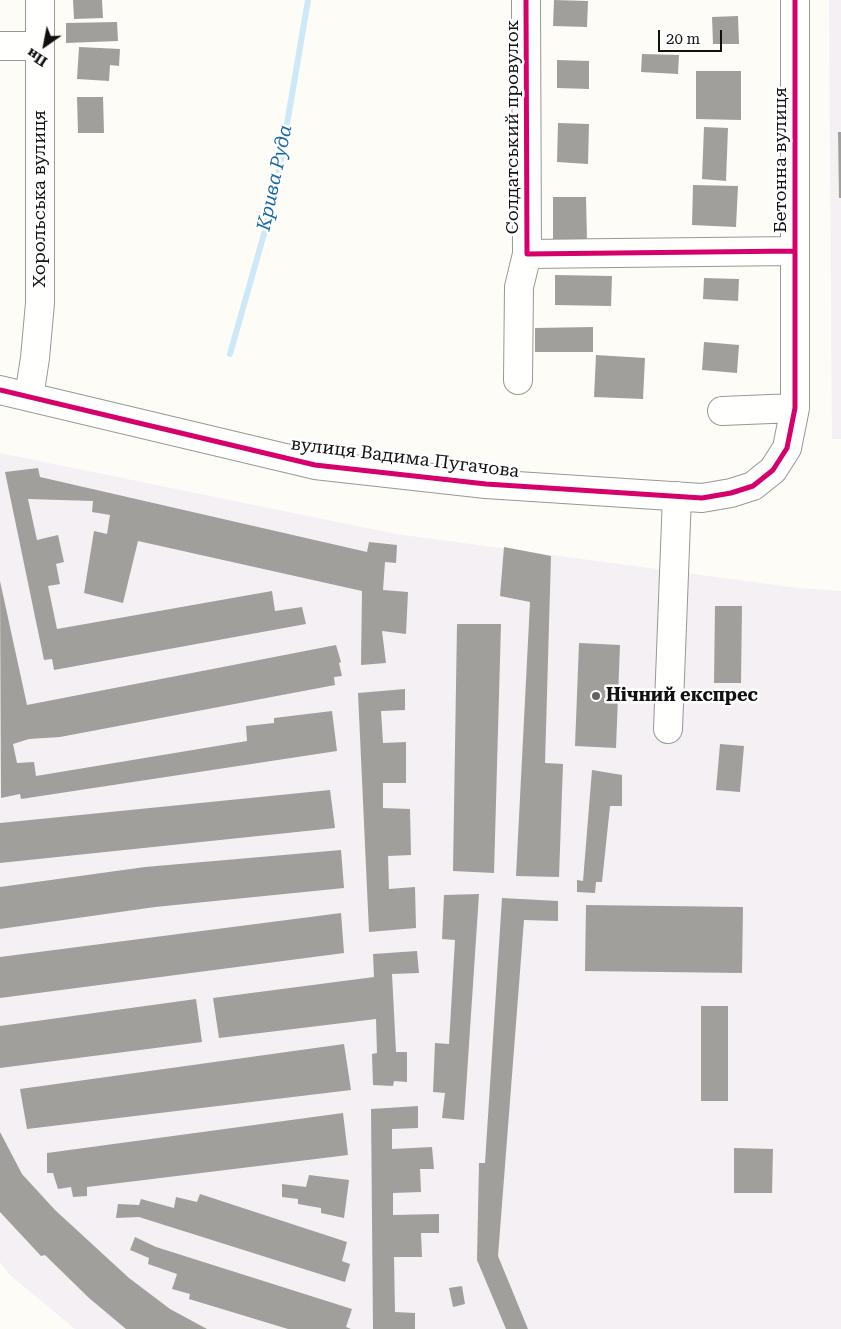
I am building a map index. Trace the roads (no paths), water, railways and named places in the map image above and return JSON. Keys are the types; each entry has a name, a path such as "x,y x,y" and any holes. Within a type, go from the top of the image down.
{"street":[{"name":"Хорольська вулиця","path":"29,397 40,303 40,0"},
{"name":"Солдатський провулок","path":"518,380 519,287 527,254 526,0"},
{"name":"Бетонна вулиця","path":"753,486 773,470 788,448 795,408 795,0"},
{"path":"0,46 40,46"},
{"path":"527,254 795,250"},
{"name":"вулиця Вадима Пугачова","path":"0,390 315,465 486,484 702,498 731,493 753,486"},
{"path":"722,410 795,408"},
{"path":"668,729 677,496"}],"waterway":[{"name":"Крива Руда","path":"230,354 275,195 308,0"}],"place":[{"name":"Нічний експрес","path":"596,696"}]}
